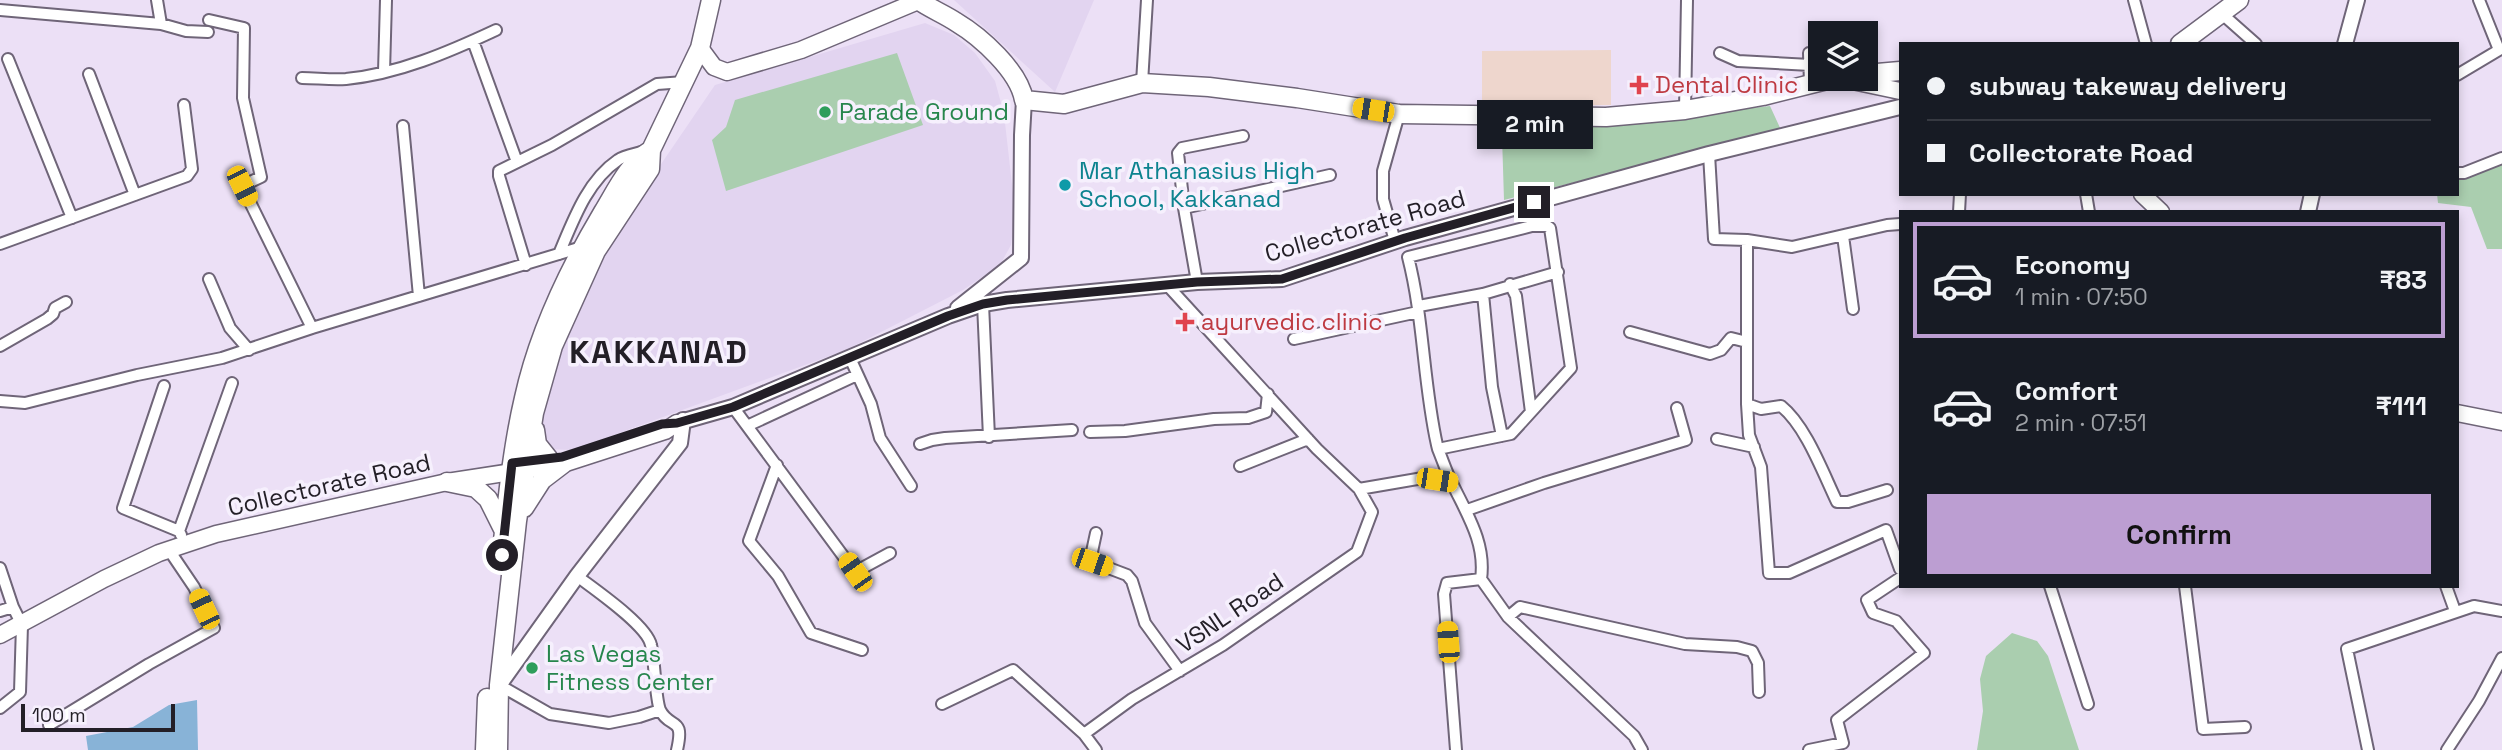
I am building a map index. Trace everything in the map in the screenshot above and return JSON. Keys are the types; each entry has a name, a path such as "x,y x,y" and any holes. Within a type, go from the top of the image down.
{"main road":[{"path":"519,467 553,346 596,251 650,169 651,150 700,48 711,0"},
{"path":"2183,42 2239,0"},
{"path":"700,48 714,67 727,72 801,50 918,1 958,23 994,51 1022,89 1024,100 1064,104 1142,83 1209,87 1399,114 1606,117 1685,110 1763,96 1808,85"},
{"path":"1878,73 1899,71"},
{"path":"1878,86 1899,91"},
{"path":"485,750 487,701 519,467 524,397 539,348 582,247 636,159 651,150"},
{"path":"2144,196 2159,210"},
{"path":"498,750 499,685 511,526 556,461 537,444 534,413"},
{"path":"2459,413 2502,422"},
{"name":"Collectorate Road","path":"0,635 104,579 169,550 216,534 447,482 556,461 662,424 681,423"},
{"path":"447,482 476,488 511,526"}],"street":[{"path":"23,0 24,12"},
{"path":"157,0 161,24"},
{"path":"384,72 386,0"},
{"path":"1142,83 1147,0"},
{"path":"1685,110 1687,0"},
{"path":"2134,0 2145,42"},
{"path":"2346,42 2357,0"},
{"path":"2459,74 2501,50 2479,0"},
{"path":"0,10 161,24 186,31 208,32"},
{"path":"2221,13 2254,42"},
{"path":"209,20 244,28 243,98 261,177 242,186 312,328"},
{"path":"302,78 345,79 384,72 449,52 495,30"},
{"path":"473,41 517,162"},
{"path":"1720,53 1738,61 1808,65"},
{"path":"8,59 72,218"},
{"path":"89,74 135,195"},
{"path":"526,265 499,171 552,145 657,84 684,82"},
{"path":"948,316 1021,258 1024,100"},
{"path":"0,244 187,176 192,169 184,104"},
{"name":"Collectorate Road","path":"681,423 733,407 948,316 983,304 1197,282 1282,279 1395,241 1709,154 1899,107"},
{"path":"1395,241 1383,199 1383,171 1399,114"},
{"path":"402,125 419,296"},
{"path":"1197,282 1178,153 1182,148 1243,136"},
{"path":"559,254 585,197 606,171 620,158 651,150"},
{"path":"1709,154 1714,239 1747,240 1792,247 1899,224"},
{"path":"2459,173 2502,158"},
{"path":"1184,208 1330,175"},
{"path":"1438,449 1511,434 1571,368 1558,272 1549,227 1543,224 1408,257 1418,309 1431,417 1438,449 1451,483 1474,525 1484,563 1481,579 1508,617 1634,736 1642,750"},
{"path":"1843,236 1853,309"},
{"path":"1747,240 1746,404 1749,435 1761,467 1769,573 1789,573 1886,530 1899,566"},
{"path":"0,401 25,403 74,393 113,380 222,358 312,328 582,247"},
{"path":"1294,339 1483,294 1558,272"},
{"path":"209,279 230,328 249,350"},
{"path":"1510,284 1516,296 1531,412"},
{"path":"1168,286 1308,439 1359,489 1423,478 1451,483"},
{"path":"1483,294 1492,387 1502,436"},
{"path":"0,346 47,318 53,314 55,308 66,302"},
{"path":"983,304 989,437"},
{"path":"1630,332 1710,354 1720,350 1731,338 1747,342"},
{"path":"850,358 871,404 880,438 911,486"},
{"path":"747,426 857,374"},
{"path":"164,387 123,508 180,533 232,383"},
{"path":"1090,432 1248,418 1266,412 1268,394"},
{"path":"1746,404 1761,409 1781,406 1790,413 1837,502 1848,502 1887,490"},
{"path":"733,407 855,572 890,553"},
{"path":"1466,510 1569,475 1686,440 1677,408"},
{"path":"660,710 609,723 550,714 499,685 577,576 680,443 681,423"},
{"path":"920,444 932,440 1072,430"},
{"path":"1240,466 1308,439"},
{"path":"1717,439 1754,447"},
{"path":"777,465 749,541 778,576 811,633 862,650"},
{"name":"VSNL Road","path":"1084,734 1132,699 1223,645 1357,551 1372,512 1359,489"},
{"path":"1096,533 1090,561 1127,575 1132,581 1145,623 1180,671"},
{"path":"49,725 214,628 194,587 169,550"},
{"path":"0,568 22,625 20,692 0,708"},
{"path":"577,576 616,605 650,640 660,710 677,724 680,730 677,750"},
{"path":"1456,750 1444,594 1447,583 1481,579"},
{"path":"1809,750 1843,743 1837,720 1924,653 1896,621 1873,613 1867,600 1899,579"},
{"path":"2051,588 2088,704"},
{"path":"2185,588 2203,729 2245,727"},
{"path":"2447,588 2455,611"},
{"path":"2368,750 2347,649 2474,606 2502,611"},
{"path":"0,611 13,607"},
{"path":"1508,617 1520,607 1685,644 1737,647 1752,651 1758,663 1759,692"},
{"path":"2447,750 2479,701 2502,658"},
{"path":"942,704 1013,670 1084,734 1096,750"}],"shaded area":[{"path":"954,0 1094,0 1055,92"},
{"path":"925,23 954,35 975,53 995,81 1004,114 1015,211 1011,245 1000,265 963,290 846,350 573,450 546,449 540,429 548,391 568,327 596,270 655,173 715,85"},
{"path":"1611,50 1611,105 1482,107 1482,51"}],"green space":[{"name":"Parade Ground","path":"897,53 923,125 726,191 712,140 726,127 735,100"},
{"path":"1770,106 1781,130 1504,200 1502,136"},
{"path":"2502,154 2502,249 2487,249 2471,207 2438,203 2437,196 2459,196 2459,173"},
{"path":"2012,633 2037,641 2048,656 2079,750 1977,750 1983,711 1980,679 1986,656"}],"water":[{"path":"197,700 198,750 88,750 86,736 133,727 169,705"}],"place":[{"name":"Dental Clinic","path":"1639,85"},
{"name":"Parade Ground","path":"825,112"},
{"name":"Mar Athanasius High School, Kakkanad","path":"1065,185"},
{"name":"ayurvedic clinic","path":"1185,322"},
{"name":"Las Vegas Fitness Center","path":"532,668"}],"district":[{"name":"KAKKANAD","path":"659,352"}],"route":[{"path":"502,555 512,463 562,457 662,424 677,423 733,407 948,316 983,304 1197,282 1282,279 1405,238 1534,202"}]}
